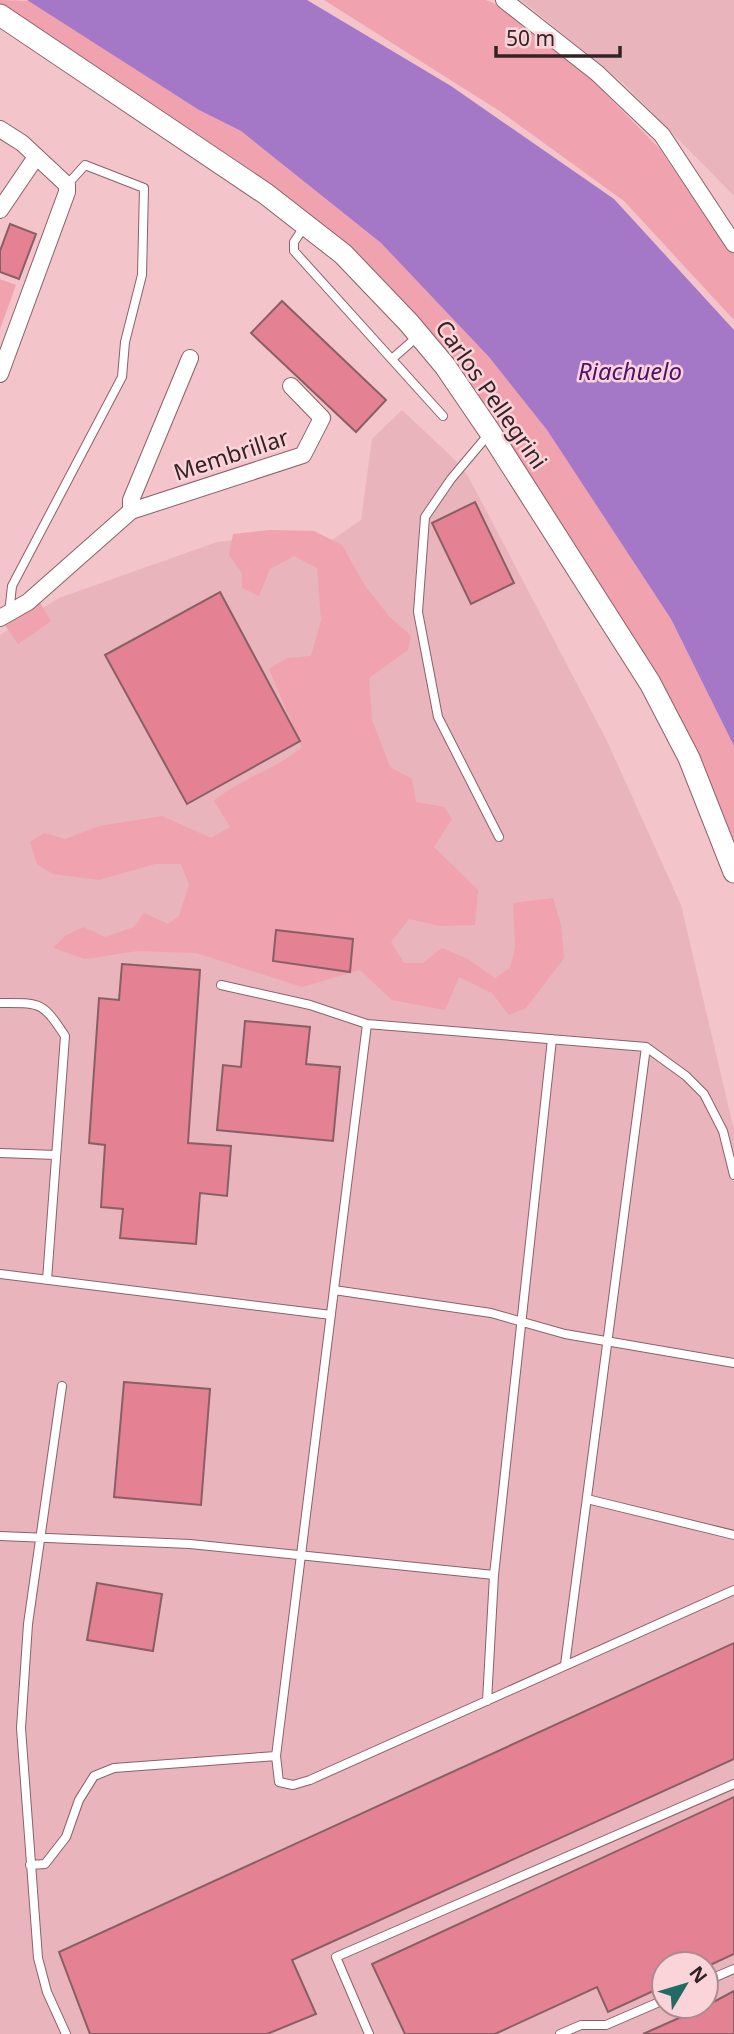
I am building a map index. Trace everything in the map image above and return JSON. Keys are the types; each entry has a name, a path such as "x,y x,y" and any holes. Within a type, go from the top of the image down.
{"street":[{"path":"504,0 597,73 662,135 734,244"},
{"name":"Carlos Pellegrini","path":"0,15 180,134 306,224 378,288 419,335 445,366 490,432 613,623 674,726 707,799 734,872"},
{"path":"0,129 67,185 65,204 0,373"},
{"path":"0,210 36,157"},
{"path":"5,616 37,594 131,511 131,500 190,358"},
{"name":"Membrillar","path":"131,511 303,455 322,418 291,386"}],"lane":[{"path":"5,616 12,586 122,377 125,342 142,275 144,188 85,165 67,185"},
{"path":"306,224 294,242 295,251 443,416"},
{"path":"393,358 419,335"},
{"path":"490,432 451,479 425,517 418,612 438,718 499,837"},
{"path":"221,985 310,1005 367,1024 646,1047 704,1094 723,1131 734,1175"},
{"path":"0,1003 36,1003 50,1013 65,1036 47,1280"},
{"path":"367,1024 276,1756 279,1782 293,1785 310,1780 424,1732 565,1665 734,1590"},
{"path":"487,1701 494,1575 552,1039"},
{"path":"565,1665 646,1047"},
{"path":"0,1153 56,1155"},
{"path":"1,1271 47,1280 331,1315"},
{"path":"334,1290 491,1313 607,1343 734,1363"},
{"path":"62,1386 28,1625 21,1728 38,1958 47,1992 66,2034"},
{"path":"587,1499 734,1535"},
{"path":"0,1536 190,1544 494,1575"},
{"path":"30,1865 45,1864 56,1852 66,1837 79,1800 94,1776 114,1768 276,1756"},
{"path":"369,2034 336,1958 734,1784"},
{"path":"559,2034 606,2025 650,2006"}],"shaded area":[{"path":"0,0 29,1 199,110 241,131 381,243 489,357 547,430 671,619 734,746 734,849 704,768 408,312 210,146 0,4"},
{"path":"324,0 486,0 505,8 578,66 659,148 709,222 734,252 734,320 624,201 501,112"},
{"path":"521,0 734,0 734,196 622,82"},
{"path":"0,279 16,285 0,329"},
{"path":"402,410 454,459 468,476 607,741 681,905 734,1130 734,2034 0,2034 0,635 59,598 217,542 290,534 320,548 361,520 372,439"},
{"path":"270,530 314,531 342,545 365,586 389,616 411,636 408,650 369,678 372,720 390,767 412,779 416,802 444,807 452,819 434,847 478,890 475,925 440,926 409,919 391,942 404,963 423,963 442,948 468,959 495,978 510,968 515,948 513,903 553,898 561,925 564,958 526,1008 509,1015 492,993 459,977 445,1010 392,1000 360,970 302,987 196,953 138,951 85,959 53,948 65,936 83,927 105,937 134,927 144,913 168,924 179,916 189,885 181,864 155,864 99,880 53,874 37,864 30,842 44,833 65,839 99,826 162,816 211,838 230,827 214,801 302,747 269,669 287,658 311,656 321,620 317,568 294,556 270,569 259,596 242,588 242,573 229,555 233,534"},
{"path":"39,601 51,621 18,644 4,624"}],"water":[{"name":"Riachuelo","path":"27,0 307,0 451,86 614,199 734,330 734,746 671,619 547,430 489,357 381,243 241,131 199,110"}],"building":[{"path":"10,224 36,234 19,279 0,272 0,251"},
{"path":"282,301 386,400 356,432 251,333"},
{"path":"475,502 514,583 471,604 432,523"},
{"path":"220,592 300,741 187,804 105,655"},
{"path":"276,930 353,939 350,972 273,961"},
{"path":"122,964 200,970 188,1143 231,1146 227,1196 200,1193 196,1244 120,1238 123,1209 101,1207 105,1145 89,1143 99,998 119,1000"},
{"path":"245,1021 310,1027 306,1064 340,1067 333,1141 217,1130 223,1065 241,1067"},
{"path":"124,1382 210,1389 201,1505 114,1497"},
{"path":"97,1583 162,1594 153,1651 87,1640"},
{"path":"734,1643 734,1759 292,1960 316,2014 267,2034 90,2034 59,1952"},
{"path":"734,1797 734,1954 720,1960 720,1950 650,1950 650,1992 608,2012 597,1987 495,2034 405,2034 372,1964"},
{"path":"734,1991 734,2034 643,2034 674,2020 720,2020 720,1998"}]}
